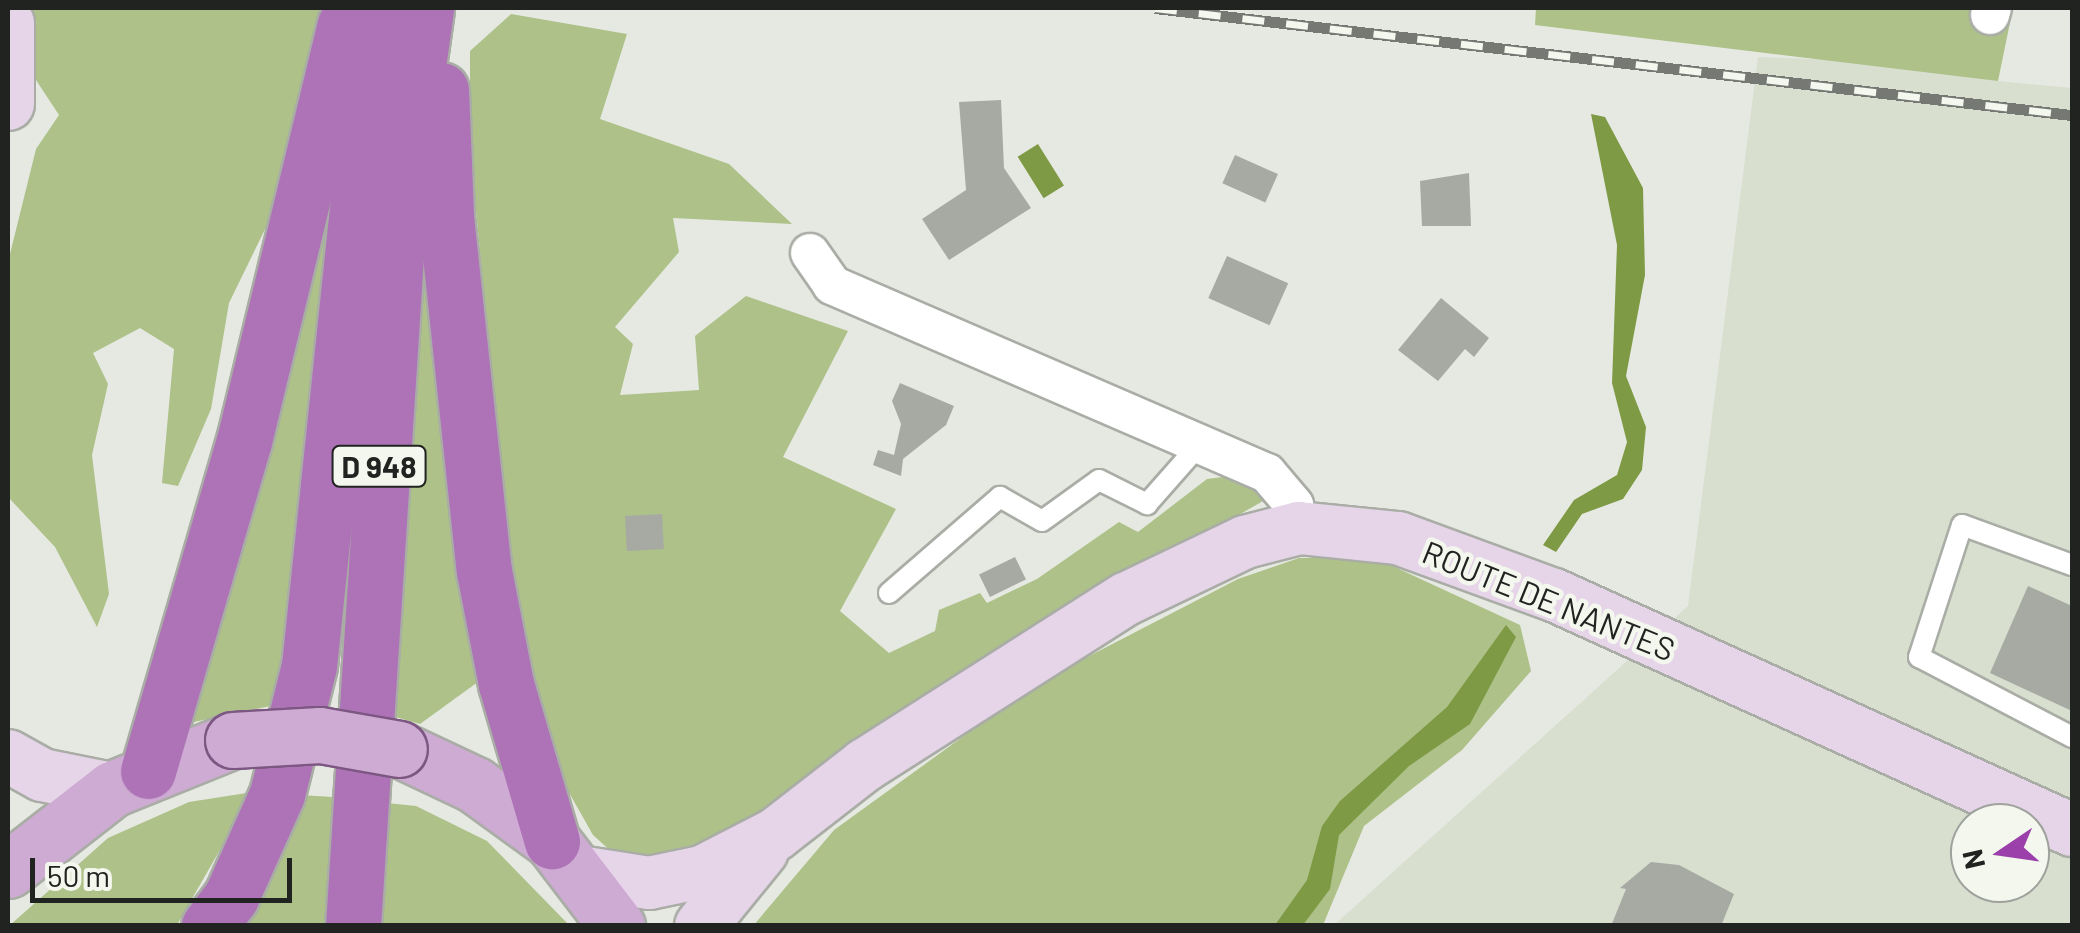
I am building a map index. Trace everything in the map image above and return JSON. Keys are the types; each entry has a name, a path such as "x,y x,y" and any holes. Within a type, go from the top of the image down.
{"highway":[{"path":"130,780 244,442 349,8"},
{"name":"D 948","path":"209,926 231,896 277,794 309,666 378,8"},
{"name":"D 948","path":"353,926 400,194 426,8"},
{"path":"446,8 440,122 446,218 484,571 506,684 565,857"}],"main road":[{"path":"8,23 8,104"},
{"name":"ROUTE DE NANTES","path":"565,857 649,884 702,872 776,834 865,765 1126,599 1231,548 1299,528 1398,538 1554,595 2072,830"},
{"path":"8,870 130,780 232,740 320,735 399,750 475,785 565,857 617,926"},
{"path":"8,756 42,775 130,780"},
{"name":"ROUTE DE NANTES","path":"701,926 776,834"}],"street":[{"path":"810,252 832,284 1267,474 1294,505 1299,528"}],"lane":[{"path":"889,592 1000,497 1042,521 1100,480 1147,504 1199,445"},
{"path":"2072,565 1962,525 1919,657 2072,738"}],"shaded area":[{"path":"32,8 324,8 270,219 229,303 211,409 178,486 162,483 174,349 140,328 93,353 108,384 92,455 109,594 97,627 55,547 8,497 8,262 36,149 59,115 36,80"},
{"path":"1536,8 2013,8 1998,81 1535,25"},
{"path":"511,14 627,34 600,119 729,164 792,224 673,218 679,252 615,327 633,344 620,395 699,390 695,336 746,296 848,331 783,457 896,509 840,611 889,653 935,631 939,610 980,593 987,603 1037,579 1119,522 1138,532 1207,479 1231,476 1262,486 1270,497 907,705 705,855 624,863 593,835 559,775 534,705 511,559 470,152 470,51"},
{"path":"1758,57 1971,65 1998,81 2072,88 2072,925 1333,926 1688,606"},
{"path":"1591,114 1605,117 1643,188 1645,275 1626,376 1646,427 1642,470 1623,499 1582,514 1556,552 1543,545 1574,500 1617,475 1627,442 1612,383 1617,245"},
{"path":"1038,144 1064,186 1044,198 1018,157"},
{"path":"339,166 275,705 194,722 192,713"},
{"path":"422,174 482,679 420,724 378,712"},
{"path":"1373,557 1520,625 1531,671 1462,750 1364,826 1323,925 753,926 834,830 1037,683 1238,579 1299,558"},
{"path":"1506,625 1516,637 1470,724 1409,766 1339,835 1330,889 1303,925 1275,925 1307,880 1322,826 1340,801 1447,707"},
{"path":"253,792 177,925 9,926 108,838 189,802"},
{"path":"300,795 333,797 329,925 237,926"},
{"path":"377,802 416,806 487,841 569,925 373,926"}],"building":[{"path":"1001,100 1004,168 1031,208 949,260 922,219 966,190 959,102"},
{"path":"1235,155 1278,174 1265,202 1222,183"},
{"path":"1469,173 1471,226 1422,226 1420,181"},
{"path":"1227,256 1288,283 1269,325 1208,298"},
{"path":"1441,298 1489,338 1474,357 1465,349 1438,381 1398,350"},
{"path":"900,383 954,406 946,425 903,459 901,476 873,465 878,450 894,455 901,424 892,401"},
{"path":"662,514 664,549 627,551 625,516"},
{"path":"1015,557 1026,579 990,597 979,575"},
{"path":"2028,586 2072,606 2072,711 1990,673"},
{"path":"1651,862 1679,865 1734,894 1721,926 1611,926 1626,889 1620,888"}],"railway":[{"path":"1155,8 2072,115"}]}
